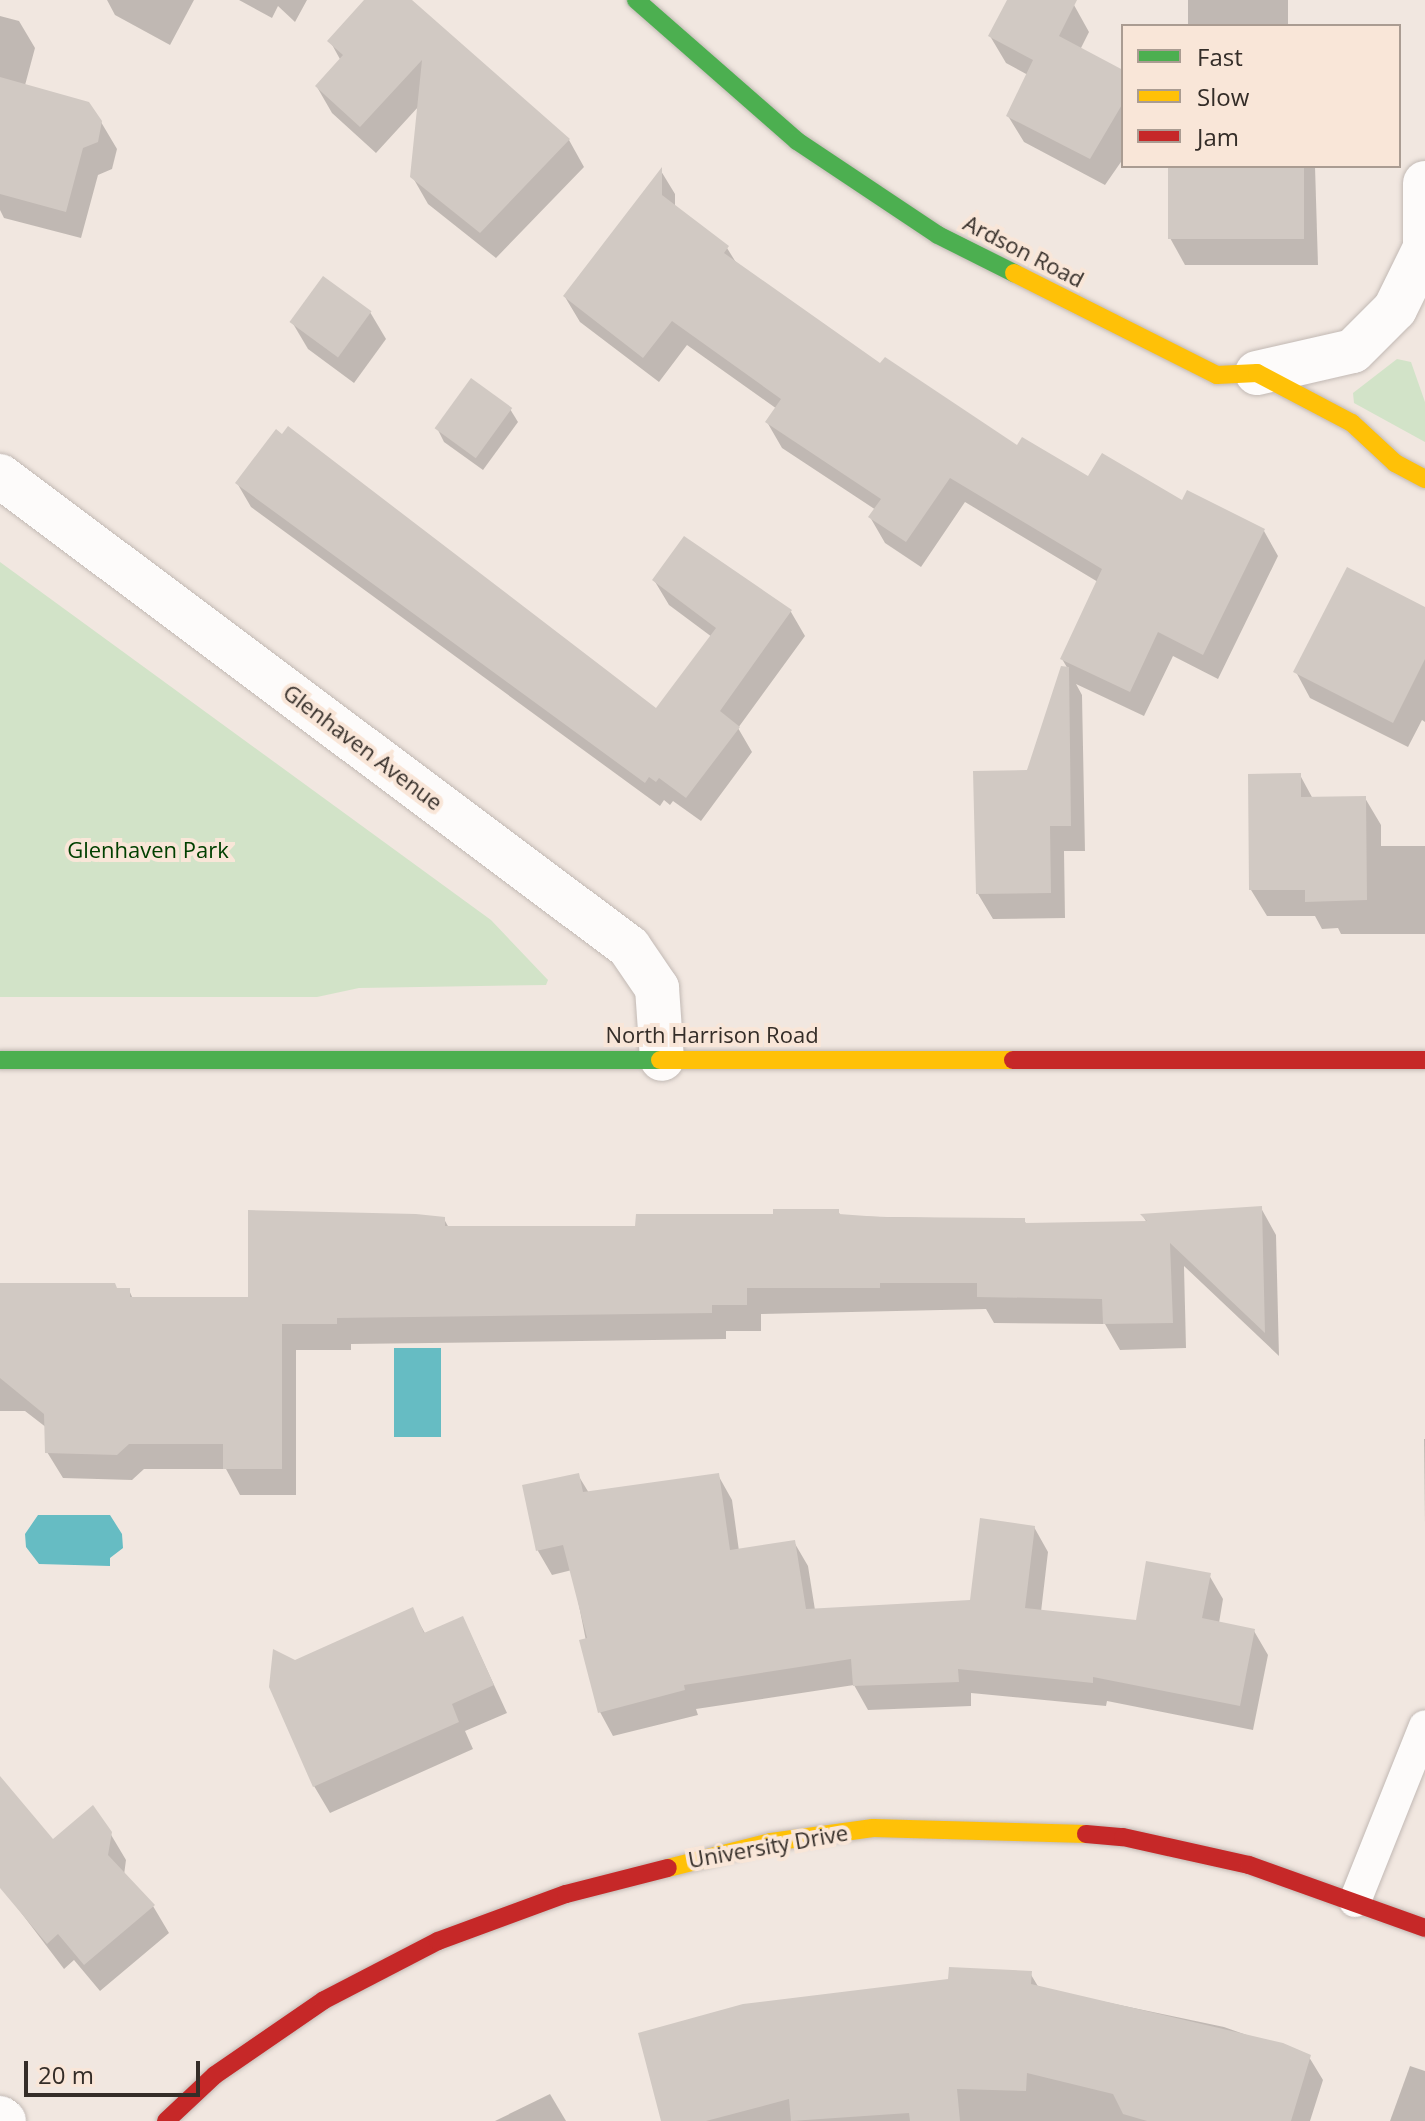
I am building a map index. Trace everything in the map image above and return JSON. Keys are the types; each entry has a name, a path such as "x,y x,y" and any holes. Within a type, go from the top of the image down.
{"street":[{"name":"Ardson Road","path":"636,0 797,141 938,235 1217,375 1257,373"},
{"path":"1257,373 1353,351 1395,309 1424,253 1425,183"},
{"path":"1257,373 1352,423 1395,463 1425,479"},
{"name":"Glenhaven Avenue","path":"0,476 629,947 657,988 662,1059"},
{"name":"North Harrison Road","path":"0,1060 1425,1060"},
{"name":"University Drive","path":"166,2121 215,2075 324,2000 438,1941 580,1890 771,1842 873,1828 991,1828 1123,1837 1249,1865 1425,1928"}],"lane":[{"path":"1355,1901 1425,1726"}],"green space":[{"path":"1397,359 1411,362 1425,402 1425,442 1354,403 1353,393"},
{"name":"Glenhaven Park","path":"0,562 491,920 548,980 546,985 359,988 317,997 0,997"}],"water":[{"path":"394,1348 441,1348 441,1437 394,1437"},
{"path":"38,1515 110,1515 122,1534 123,1548 110,1558 110,1566 39,1564 26,1547 25,1534"}],"building":[{"path":"364,0 412,0 570,139 480,233 410,177 422,60 360,127 315,86 343,55 327,41"},
{"path":"1007,0 1077,0 1059,36 1121,69 1121,106 1090,159 1006,116 1033,60 988,36"},
{"path":"0,77 89,102 102,121 98,142 83,148 66,212 0,194"},
{"path":"662,167 662,195 729,246 724,253 880,363 885,357 1017,445 1022,437 1088,476 1102,453 1182,500 1187,490 1265,529 1203,655 1158,632 1130,692 1060,659 1102,569 950,478 906,542 868,517 881,499 765,422 781,399 672,321 643,358 563,296"},
{"path":"1168,168 1304,168 1304,239 1168,239"},
{"path":"323,276 372,311 338,357 289,322"},
{"path":"471,378 512,408 476,458 435,428"},
{"path":"288,426 656,708 716,628 652,580 684,536 792,610 720,711 740,727 686,798 659,778 656,782 649,777 645,783 235,483 276,429 282,434"},
{"path":"1347,567 1425,607 1425,659 1393,723 1293,672"},
{"path":"1061,666 1069,667 1071,826 1050,826 1051,893 976,894 973,771 1027,770"},
{"path":"1301,773 1301,797 1366,796 1367,900 1305,902 1305,890 1249,890 1248,774"},
{"path":"1262,1206 1265,1333 1170,1243 1173,1323 1103,1324 1102,1299 977,1297 977,1283 880,1283 880,1288 747,1288 747,1305 712,1305 712,1313 337,1318 337,1324 282,1324 282,1469 223,1469 223,1444 129,1444 117,1455 45,1453 44,1414 0,1378 0,1283 115,1283 117,1288 130,1288 130,1297 248,1297 248,1210 416,1214 445,1217 445,1226 635,1226 636,1214 773,1214 773,1209 839,1209 839,1214 880,1217 1025,1218 1025,1223 1147,1221 1140,1214"},
{"path":"579,1473 583,1492 719,1473 730,1550 795,1540 806,1609 970,1600 980,1518 1035,1526 1025,1608 1136,1620 1146,1561 1211,1573 1202,1618 1255,1629 1240,1706 1093,1677 1093,1683 958,1669 959,1682 853,1686 851,1659 684,1685 685,1690 598,1713 579,1640 587,1638 563,1545 536,1551 522,1485"},
{"path":"413,1607 424,1633 463,1616 494,1685 452,1704 459,1722 313,1787 269,1687 273,1649 295,1660"},
{"path":"0,1776 53,1839 93,1805 112,1832 108,1855 155,1905 84,1965 58,1934 47,1944 0,1888"},
{"path":"949,1967 1032,1971 1031,1984 1283,2043 1311,2055 1291,2121 1147,2121 1123,2114 1113,2094 1027,2073 1026,2091 957,2089 960,2121 910,2121 909,2113 791,2121 789,2099 706,2121 661,2121 638,2033 743,2004 948,1979"}],"traffic: fast":[{"path":"636,0 797,141 938,235 1014,273"},
{"path":"0,1060 660,1060"}],"traffic: slow":[{"path":"1014,273 1217,375 1257,373 1352,423 1395,463 1425,479"},
{"path":"660,1060 1013,1060"},
{"path":"668,1868 771,1842 873,1828 1086,1834"}],"traffic: jam":[{"path":"1013,1060 1425,1060"},
{"path":"1086,1834 1123,1837 1249,1865 1425,1928"},
{"path":"166,2121 215,2075 324,2000 438,1941 566,1894 668,1868"}]}
